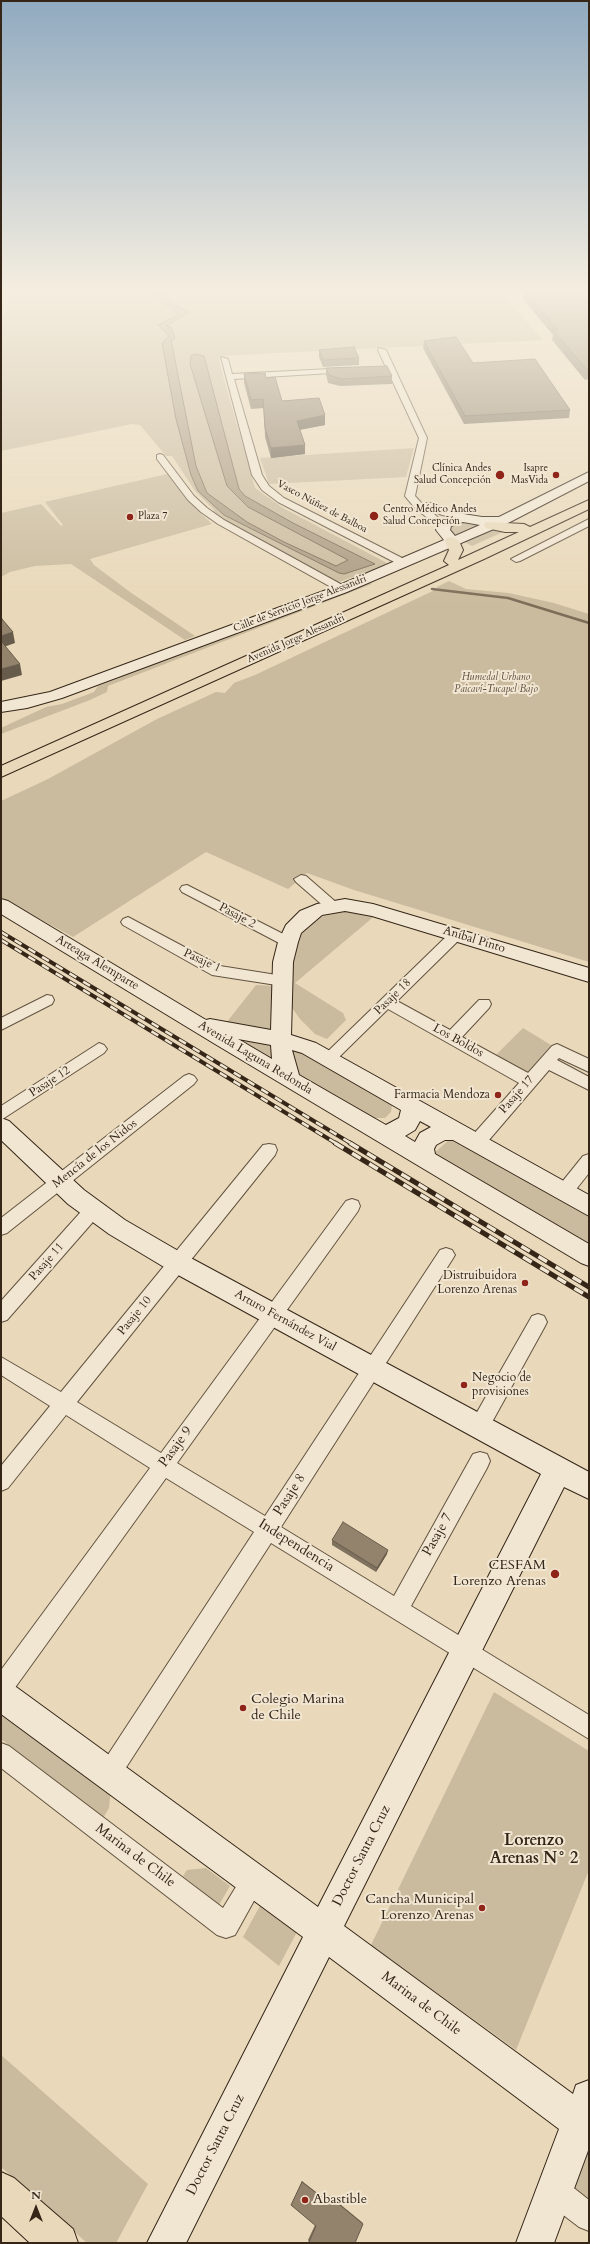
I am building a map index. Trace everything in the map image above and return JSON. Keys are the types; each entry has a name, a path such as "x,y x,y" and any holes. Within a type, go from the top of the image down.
{"main road":[{"name":"Avenida Jorge Alessandri","path":"1,763 524,528 589,496"},
{"name":"Avenida Jorge Alessandri","path":"1,772 479,556 589,504"},
{"path":"486,523 505,528 524,528"},
{"path":"446,537 455,554 451,561"},
{"path":"1,2191 59,2243"}],"street":[{"name":"Vasco Núñez de Balboa","path":"236,397 257,475 265,488 281,500 404,563"},
{"path":"402,397 423,438 413,486 410,493 413,502 446,537 454,520 468,518"},
{"path":"160,457 191,498 204,510 221,522 342,589"},
{"name":"Calle de Servicio Jorge Alessandri","path":"1,707 32,702 67,691 342,589 404,563 446,537 486,523 505,519 589,476"},
{"path":"413,486 418,496 433,508 486,523"},
{"path":"516,559 589,522"},
{"path":"301,879 332,906"},
{"name":"Pasaje 2","path":"187,889 288,942"},
{"name":"Arteaga Alemparte","path":"1,905 194,1022"},
{"path":"290,1078 282,1056 283,962 293,930 317,910 332,906"},
{"name":"Aníbal Pinto","path":"332,906 358,906 589,975"},
{"name":"Pasaje 1","path":"128,922 217,971 283,988"},
{"name":"Pasaje 18","path":"329,1058 456,935"},
{"path":"283,988 302,1032 329,1058"},
{"path":"1,1025 47,1000"},
{"name":"Los Boldos","path":"387,1002 529,1081"},
{"path":"451,1038 484,1004"},
{"name":"Avenida Laguna Redonda","path":"194,1022 281,1039 309,1048 589,1206"},
{"name":"Avenida Laguna Redonda","path":"194,1022 589,1256"},
{"name":"Pasaje 12","path":"1,1114 99,1050"},
{"name":"Pasaje 17","path":"467,1136 529,1081 557,1050 589,1066"},
{"path":"547,1062 589,1084"},
{"name":"Mencía de los Nidos","path":"1,1228 189,1080"},
{"path":"387,1136 407,1124 412,1115 412,1105"},
{"name":"Arturo Fernández Vial","path":"1,1127 60,1182 93,1210 117,1227 178,1263 589,1486"},
{"path":"425,1158 423,1149 428,1138 442,1132 467,1136"},
{"name":"Pasaje 10","path":"1,1481 268,1150"},
{"path":"564,1192 589,1161"},
{"name":"Pasaje 9","path":"1,1688 352,1206"},
{"name":"Pasaje 11","path":"1,1314 93,1210"},
{"name":"Pasaje 8","path":"108,1775 446,1255"},
{"path":"479,1427 538,1322"},
{"name":"Independencia","path":"1,1365 63,1405 268,1528 589,1728"},
{"name":"Pasaje 7","path":"398,1609 480,1460"},
{"name":"Doctor Santa Cruz","path":"166,2243 558,1470"},
{"name":"Marina de Chile","path":"1,1695 108,1775 324,1932 586,2116"},
{"name":"Marina de Chile","path":"1,1754 226,1926 253,1880"},
{"path":"535,2243 586,2116"},
{"path":"555,2191 589,2217"}],"green space":[{"path":"1,397 229,397 255,488 283,508 387,563 383,566 339,582 212,513 214,510 195,491 172,456 166,456 140,425 132,424 1,451"},
{"path":"414,448 406,477 269,484 260,458"},
{"path":"167,474 196,509 212,524 90,559 94,565 130,592 195,636 185,640 71,564 35,566 10,572 1,577 1,513 41,504 61,526 63,525 45,502"},
{"path":"462,521 471,522 489,530 503,532 472,546 446,532 450,523"},
{"name":"Humedal Urbano Paicaví-Tucapel Bajo","path":"449,581 466,589 509,593 554,603 589,614 589,962 354,890 307,873 288,889 206,852 73,937 1,898 1,801 48,779 157,719 216,692 225,693 234,683 255,675 437,589 437,587"},
{"path":"369,582 372,584 108,686 107,692 90,700 1,734 1,728 46,707 62,704 94,692 98,686"},
{"path":"356,909 377,914 295,983 343,1013 346,1020 327,1039 315,1034 300,1019 284,997 277,963 306,920"},
{"path":"256,985 275,986 279,1067 219,1032"},
{"path":"523,1028 551,1045 527,1073 493,1058"},
{"path":"287,1049 301,1052 392,1105 391,1112 385,1118 368,1118 287,1068"},
{"path":"451,1138 589,1217 589,1244 432,1155"},
{"name":"Cancha Municipal Lorenzo Arenas","path":"494,1692 589,1751 589,1870 516,2050 371,1945"},
{"path":"1,1707 111,1788 109,1808 103,1818 1,1739"},
{"path":"206,1868 230,1886 219,1905 183,1876 187,1870"},
{"path":"262,1902 298,1930 279,1966 243,1937"},
{"path":"1,2055 148,2184 116,2243 87,2243 1,2167"},
{"path":"589,2144 589,2211 566,2193"}],"shaded area":[{"path":"172,397 182,397 196,466 207,493 247,522 284,542 336,566 348,560 248,507 227,486 200,397 215,397 239,489 245,496 293,523 375,564 344,574 339,573 224,515 198,491 191,475 176,419"}],"building":[{"path":"250,397 281,397 282,401 319,398 325,415 297,421 305,445 271,448 265,428 263,399 251,400"},
{"path":"454,397 561,397 570,410 465,416"},
{"path":"2,619 13,632 1,636 1,620"},
{"path":"1,641 20,664 1,669"},
{"path":"343,1522 388,1550 377,1568 332,1540"},
{"path":"302,2182 327,2201 329,2196 363,2224 355,2243 309,2242 316,2226 291,2205"}],"waterway":[{"path":"432,589 508,598 589,623"}],"railway":[{"path":"1,932 352,1144"},
{"path":"1,940 337,1144"},
{"path":"335,1143 589,1297"},
{"path":"350,1143 589,1287"}],"place":[{"name":"Clínica Andes Salud Concepción","path":"500,475"},
{"name":"Isapre MasVida","path":"556,475"},
{"name":"Centro Médico Andes Salud Concepción","path":"374,516"},
{"name":"Plaza 7","path":"130,517"},
{"name":"Farmacia Mendoza","path":"498,1095"},
{"name":"Distruibuidora Lorenzo Arenas","path":"525,1283"},
{"name":"Negocio de provisiones","path":"464,1385"},
{"name":"CESFAM Lorenzo Arenas","path":"555,1574"},
{"name":"Colegio Marina de Chile","path":"243,1708"},
{"name":"Cancha Municipal Lorenzo Arenas","path":"482,1908"},
{"name":"Abastible","path":"305,2200"}],"district":[{"name":"Lorenzo Arenas N° 2","path":"534,1850"}]}
